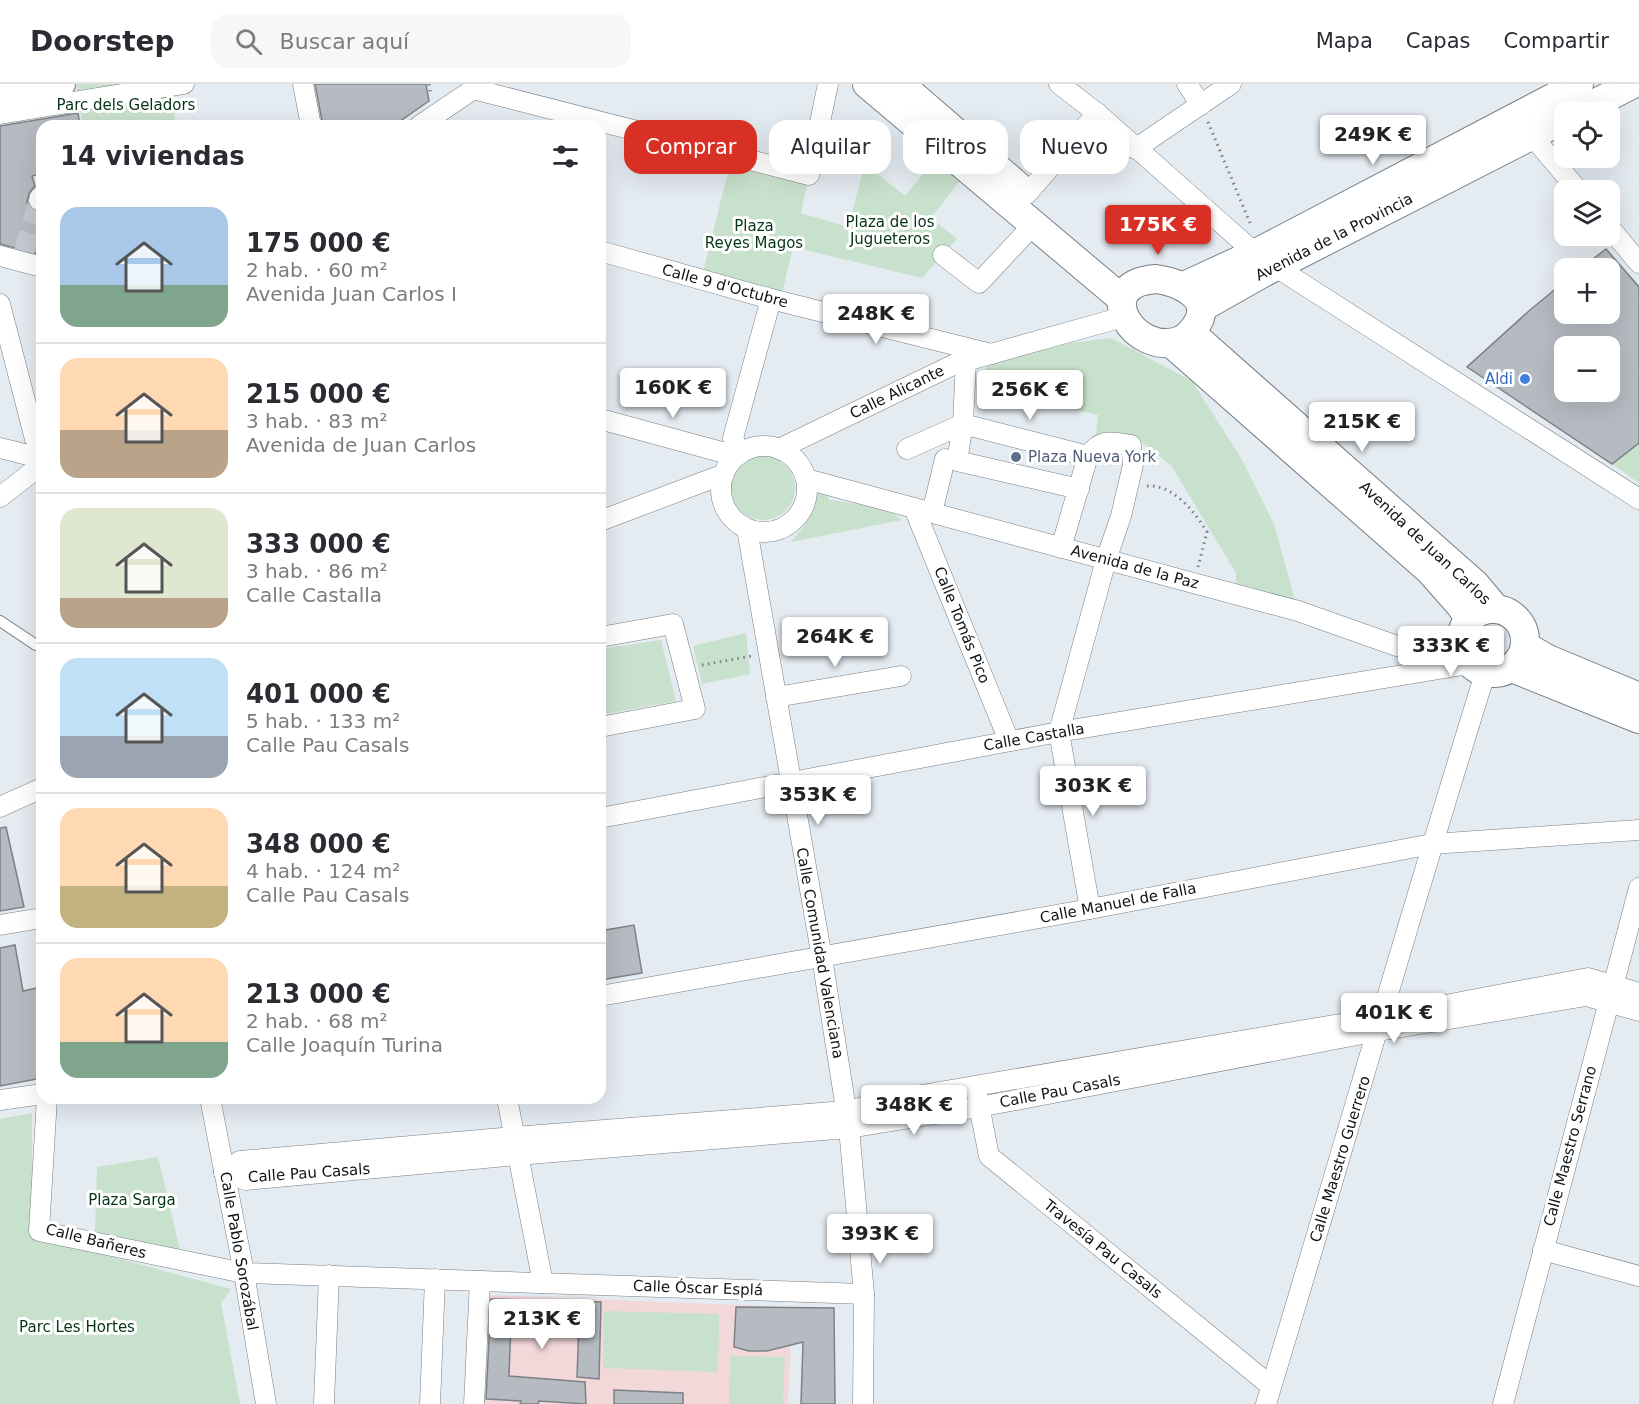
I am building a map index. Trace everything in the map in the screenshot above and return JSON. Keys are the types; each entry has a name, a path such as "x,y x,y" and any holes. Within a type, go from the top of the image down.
{"main road":[{"path":"0,94 57,84"},
{"path":"867,84 1126,300"},
{"name":"Avenida de la Provincia","path":"1184,286 1264,256 1585,96 1633,84"},
{"path":"912,88 1027,194 1126,300 1132,329 1146,338 1188,328 1195,295 1184,286 1156,279 1144,280 1126,300"},
{"name":"Avenida de la Provincia","path":"1526,125 1554,121"},
{"name":"Avenida de la Provincia","path":"1188,328 1264,256"},
{"name":"Avenida de Juan Carlos","path":"1188,328 1475,584 1496,609"},
{"name":"Avenida de Juan Carlos","path":"1188,328 1430,571 1460,605 1465,627"},
{"path":"1498,663 1523,629 1519,622 1506,611 1496,609 1477,612 1465,627 1461,646 1464,656 1498,663 1639,719"},
{"path":"1498,663 1548,659 1639,697"}],"street":[{"path":"0,114 184,84"},
{"path":"303,84 310,120"},
{"path":"606,121 809,176 828,84"},
{"path":"1059,84 1076,92 1135,148 1264,256 1639,499"},
{"path":"1187,84 1201,105"},
{"path":"1135,148 1232,84"},
{"path":"427,120 476,86 602,120"},
{"path":"1027,194 1097,113"},
{"path":"1526,125 1570,180"},
{"path":"943,255 979,283 1034,224"},
{"path":"1620,240 1639,263"},
{"name":"Calle 9 d'Octubre","path":"606,253 771,299 991,354"},
{"path":"0,256 23,257 36,264"},
{"path":"738,455 733,438 771,299"},
{"name":"Calle Alicante","path":"779,449 955,364 991,354 1126,300"},
{"path":"0,304 36,448"},
{"path":"966,361 963,424 957,461 1079,489"},
{"path":"606,420 738,455"},
{"path":"907,449 963,424 1088,456"},
{"path":"1061,548 1088,456 1095,446 1106,442 1131,445 1133,465 1121,516 1106,560 1059,732 1090,909"},
{"path":"764,446 779,449 789,454 800,465 806,479 807,494 802,510 793,522 782,529 767,533 747,529 734,521 725,508 721,494 724,474 729,464 738,455 749,449 764,446"},
{"path":"0,448 36,452"},
{"path":"0,497 36,453"},
{"path":"923,511 945,459"},
{"path":"606,519 724,474"},
{"name":"Avenida de la Paz","path":"806,479 1298,611 1397,646 1439,647 1465,627"},
{"name":"Calle Tomás Pico","path":"923,511 1009,741"},
{"name":"Calle Comunidad Valenciana","path":"747,529 848,1120 864,1294 863,1404"},
{"path":"606,636 673,624 695,709 606,726"},
{"name":"Calle Castalla","path":"606,817 1059,732 1498,663"},
{"name":"Calle Maestro Guerrero","path":"1269,1395 1432,844 1498,663"},
{"path":"776,698 901,676"},
{"path":"0,807 36,791"},
{"name":"Calle Manuel de Falla","path":"606,995 822,958 1432,844 1639,830"},
{"name":"Calle Maestro Serrano","path":"1503,1404 1639,888"},
{"path":"0,925 36,919"},
{"path":"1610,994 1639,993"},
{"path":"1610,994 1639,1011"},
{"name":"Calle Pau Casals","path":"848,1120 976,1086 1380,1024 1610,994"},
{"name":"Calle Pau Casals","path":"224,1172 246,1180 516,1146 848,1120 979,1107 1380,1024"},
{"name":"Travesía Pau Casals","path":"976,1086 989,1156 1269,1395"},
{"path":"0,1100 36,1095"},
{"name":"Calle Bañeres","path":"47,1104 39,1231 244,1273"},
{"name":"Calle Pablo Sorozábal","path":"211,1104 244,1273 266,1404"},
{"path":"508,1104 543,1283"},
{"path":"1543,1250 1639,1276"},
{"name":"Calle Óscar Esplá","path":"244,1273 864,1294"},
{"path":"324,1404 329,1275"},
{"path":"430,1404 435,1279"},
{"path":"474,1404 480,1281"}],"lane":[{"path":"0,621 36,645"}],"path":[{"path":"1201,105 1264,256"},
{"path":"1137,486 1156,485 1172,493 1197,515 1207,532 1197,571"},
{"path":"686,668 768,653"}],"shaded area":[{"path":"487,1295 792,1307 788,1404 481,1404"}],"green space":[{"name":"Parc dels Geladors","path":"76,84 170,84 175,120 82,120"},
{"path":"757,162 769,166 769,174 809,176 801,213 848,227 862,174 878,174 905,196 923,174 965,174 931,218 957,239 922,278 793,247 780,302 701,280 728,174 757,174"},
{"path":"1111,338 1192,381 1241,458 1274,524 1298,611 1236,594 1236,573 1171,465 1140,441 1133,465 1131,445 1095,446 1098,415 980,386 988,364 1071,343"},
{"path":"1639,443 1639,483 1612,464"},
{"path":"763,456 781,461 786,465 790,470 795,488 790,506 786,511 781,515 763,520 745,515 740,511 736,506 731,488 736,470 740,465 745,461"},
{"path":"817,490 826,491 829,500 886,508 902,520 791,542 813,511"},
{"path":"746,633 750,674 702,684 693,646"},
{"path":"661,640 676,701 606,714 606,648"},
{"name":"Parc Les Hortes","path":"32,1113 32,1235 231,1289 221,1303 240,1404 0,1404 0,1119"},
{"name":"Plaza Sarga","path":"158,1157 180,1250 95,1232 97,1167"},
{"path":"604,1311 719,1314 718,1372 603,1368"},
{"path":"730,1356 785,1357 783,1404 729,1404"}],"building":[{"path":"315,84 426,84 429,101 402,120 322,120"},
{"path":"78,113 79,120 36,120"},
{"path":"36,120 36,175 32,176 35,186 29,193 27,202 36,211 36,253 0,244 0,126"},
{"name":"Aldi","path":"1606,249 1614,258 1594,258"},
{"name":"Aldi","path":"1620,265 1639,287 1639,443 1612,464 1467,367 1554,290 1554,324 1620,324"},
{"path":"6,827 24,907 0,911 0,828"},
{"path":"634,925 642,973 606,979 606,930"},
{"path":"15,945 23,991 36,988 36,1079 0,1086 0,948"},
{"path":"491,1299 601,1302 599,1379 577,1377 579,1324 511,1322 509,1376 585,1382 586,1404 539,1401 538,1404 520,1404 521,1401 486,1399"},
{"path":"736,1307 834,1308 835,1404 801,1404 803,1342 767,1351 749,1351 734,1347"},
{"path":"614,1390 683,1393 683,1404 614,1404"}],"tunnel":[{"path":"24,252 36,210"}],"place":[{"name":"Aldi","path":"1525,379"},
{"name":"Plaza Nueva York","path":"1016,457"}],"park label":[{"name":"Plaza de los Jugueteros","path":"890,230"},
{"name":"Plaza Reyes Magos","path":"754,234"}]}
